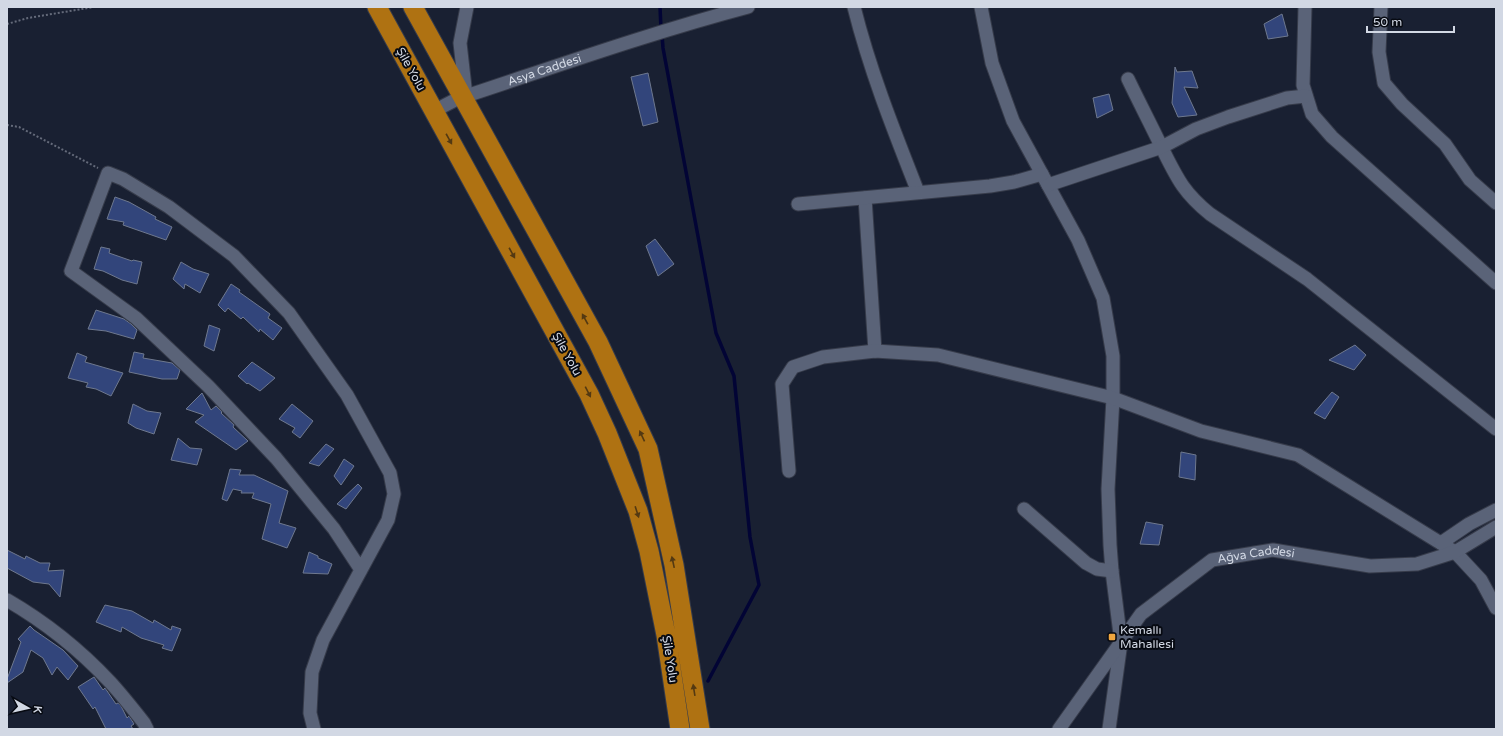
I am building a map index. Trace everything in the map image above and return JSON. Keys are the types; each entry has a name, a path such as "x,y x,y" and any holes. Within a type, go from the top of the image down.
{"highway":[{"name":"Şile Yolu","path":"377,7 589,394 607,433 638,511 649,552 666,635 680,729"},
{"name":"Şile Yolu","path":"413,7 465,97 598,342 648,449 674,565 700,729"}],"street":[{"path":"465,97 460,43 467,7"},
{"path":"699,14 748,7"},
{"path":"854,7 876,84 918,192"},
{"path":"981,7 992,63 1013,121 1078,240 1103,298 1113,356 1113,398 1108,488 1112,571 1121,642 1109,729"},
{"path":"1305,7 1302,85 1312,114 1332,137 1496,283"},
{"path":"1381,7 1379,52 1384,83 1402,104 1445,144 1470,180 1496,203"},
{"name":"Asya Caddesi","path":"434,111 465,97 675,27 699,14"},
{"path":"1128,79 1180,183 1195,202 1210,214 1307,279 1496,429"},
{"path":"798,204 1045,180 1162,147 1196,129 1228,117 1287,98 1306,96"},
{"path":"314,729 310,713 312,672 323,640 361,570 388,520 394,494 390,473 347,395 289,314 234,256 168,207 123,179 108,173 71,271 136,318 208,386 276,458 334,529 361,570"},
{"path":"865,198 875,352"},
{"path":"789,471 782,384 793,367 823,357 875,352 938,355 1113,398 1201,431 1298,455 1455,552 1481,580 1496,608"},
{"path":"1024,509 1086,563 1097,569 1112,571"},
{"path":"1441,543 1469,524 1496,510"},
{"name":"Ağva Caddesi","path":"1059,729 1141,614 1212,560 1273,550 1370,566 1417,564 1455,552 1496,527"},
{"path":"7,600 24,610 72,645 111,683 144,723 147,729"}],"path":[{"path":"7,24 28,18 94,7"},
{"path":"7,124 19,127 108,173"}],"building":[{"path":"1282,14 1288,36 1268,39 1264,24"},
{"path":"1175,67 1177,72 1192,71 1198,88 1184,87 1197,115 1178,117 1172,103"},
{"path":"648,73 658,122 643,126 631,77"},
{"path":"1109,94 1113,110 1097,118 1093,98"},
{"path":"115,197 129,202 156,217 155,219 172,227 166,240 123,225 124,222 107,219"},
{"path":"655,239 674,264 658,276 646,246"},
{"path":"101,247 110,249 109,253 132,261 142,262 137,284 94,269"},
{"path":"181,262 193,269 209,274 200,293 185,284 184,289 173,279"},
{"path":"231,284 240,290 239,292 270,314 268,318 282,328 273,340 260,329 259,332 243,317 241,319 228,308 225,312 218,305"},
{"path":"96,310 124,319 131,324 137,330 134,339 106,331 88,329"},
{"path":"209,325 220,329 214,351 204,346"},
{"path":"1355,345 1366,355 1354,370 1329,360"},
{"path":"134,352 144,354 143,358 172,363 180,370 177,379 162,379 129,372"},
{"path":"77,353 87,357 85,362 123,373 111,396 96,389 86,387 88,383 68,378"},
{"path":"252,362 275,378 260,391 248,383 247,384 238,376"},
{"path":"1332,392 1339,397 1325,419 1314,413"},
{"path":"202,393 211,410 216,406 234,425 233,427 248,441 236,450 195,422 204,415 186,409"},
{"path":"133,404 147,411 161,413 154,434 136,428 128,423"},
{"path":"292,404 313,421 300,438 292,432 295,428 279,419"},
{"path":"178,438 190,448 202,449 197,465 171,460"},
{"path":"326,444 334,449 319,466 309,463"},
{"path":"1181,452 1196,455 1195,480 1179,477"},
{"path":"344,459 354,466 341,485 334,476"},
{"path":"230,469 241,470 239,475 254,475 288,491 279,523 296,528 287,548 262,539 271,504 252,498 254,493 241,493 242,491 233,489 227,501 222,499"},
{"path":"358,484 362,488 346,509 337,504"},
{"path":"1146,522 1163,525 1159,545 1140,544"},
{"path":"7,550 25,559 26,556 40,563 50,563 48,571 64,570 60,597 49,584 33,582 7,568"},
{"path":"309,552 332,564 328,574 303,573"},
{"path":"105,605 132,611 153,623 154,620 171,630 172,626 181,629 172,651 162,648 164,645 141,638 122,627 121,632 96,622"},
{"path":"30,626 63,650 78,666 68,680 57,667 52,675 43,658 31,650 23,672 7,683 7,679 21,642 18,639"},
{"path":"94,677 103,690 105,688 116,704 118,703 121,706 127,718 129,716 134,724 131,726 133,729 106,729 95,707 93,709 78,687"}],"waterway":[{"path":"660,7 661,29"},
{"path":"662,35 663,48 716,333 734,376 750,537 759,585 708,681"}],"place":[{"name":"Kemallı Mahallesi","path":"1112,637"}]}
